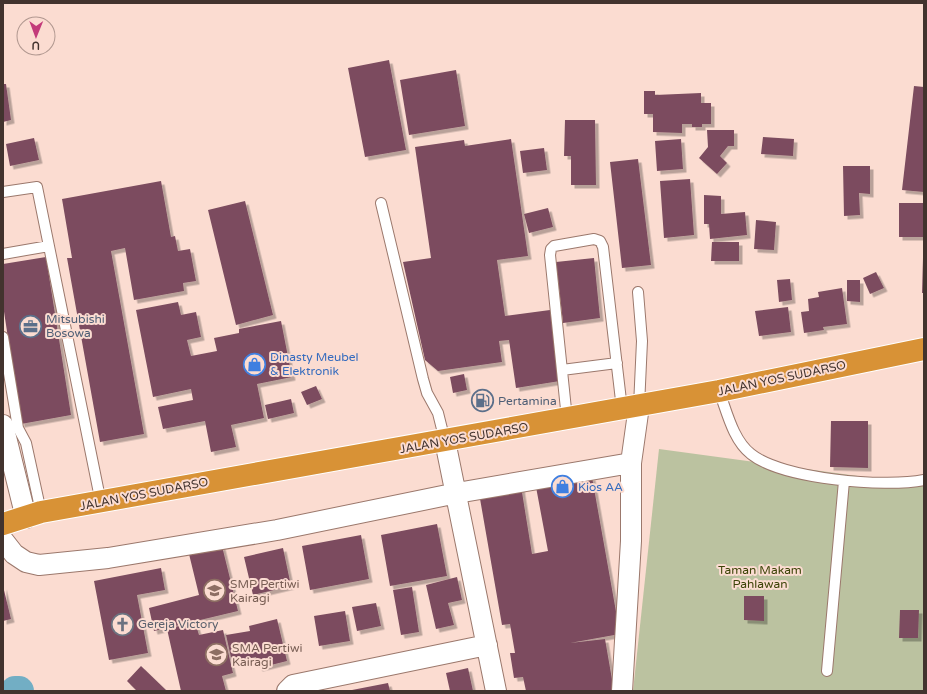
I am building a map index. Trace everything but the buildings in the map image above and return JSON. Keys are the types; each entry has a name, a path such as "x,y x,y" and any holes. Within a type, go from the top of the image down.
{"highway":[{"name":"JALAN YOS SUDARSO","path":"3,524 33,515 194,484 630,408 924,350"}],"street":[{"path":"622,691 631,542 630,408"},
{"path":"3,425 33,515"},
{"path":"445,441 457,493 496,691"},
{"path":"3,540 14,554 26,562 39,565 108,558 277,530 457,493 631,463"},
{"path":"287,691 293,685 487,645"}],"lane":[{"path":"3,192 37,187 101,503"},
{"path":"381,203 427,394 438,413 445,441"},
{"path":"567,419 556,285 551,249 554,246 594,239 600,241 603,246 617,363 630,408"},
{"path":"3,254 49,246"},
{"path":"596,279 607,278"},
{"path":"630,408 642,341 638,292"},
{"path":"3,336 18,428 26,443 33,515"},
{"path":"562,370 617,363"},
{"path":"719,391 737,436 751,454 781,469 844,481 888,484 924,480"},
{"path":"827,671 844,481"}],"green space":[{"name":"Taman Makam Pahlawan","path":"659,449 924,485 924,691 633,691"}],"place":[{"name":"Mitsubishi Bosowa","path":"31,326"},
{"name":"Dinasty Meubel & Elektronik","path":"254,364"},
{"name":"Pertamina","path":"483,401"},
{"name":"Kios AA","path":"562,487"},
{"name":"SMP Pertiwi Kairagi","path":"215,591"},
{"name":"Gereja Victory","path":"123,624"},
{"name":"SMA Pertiwi Kairagi","path":"216,655"}]}
